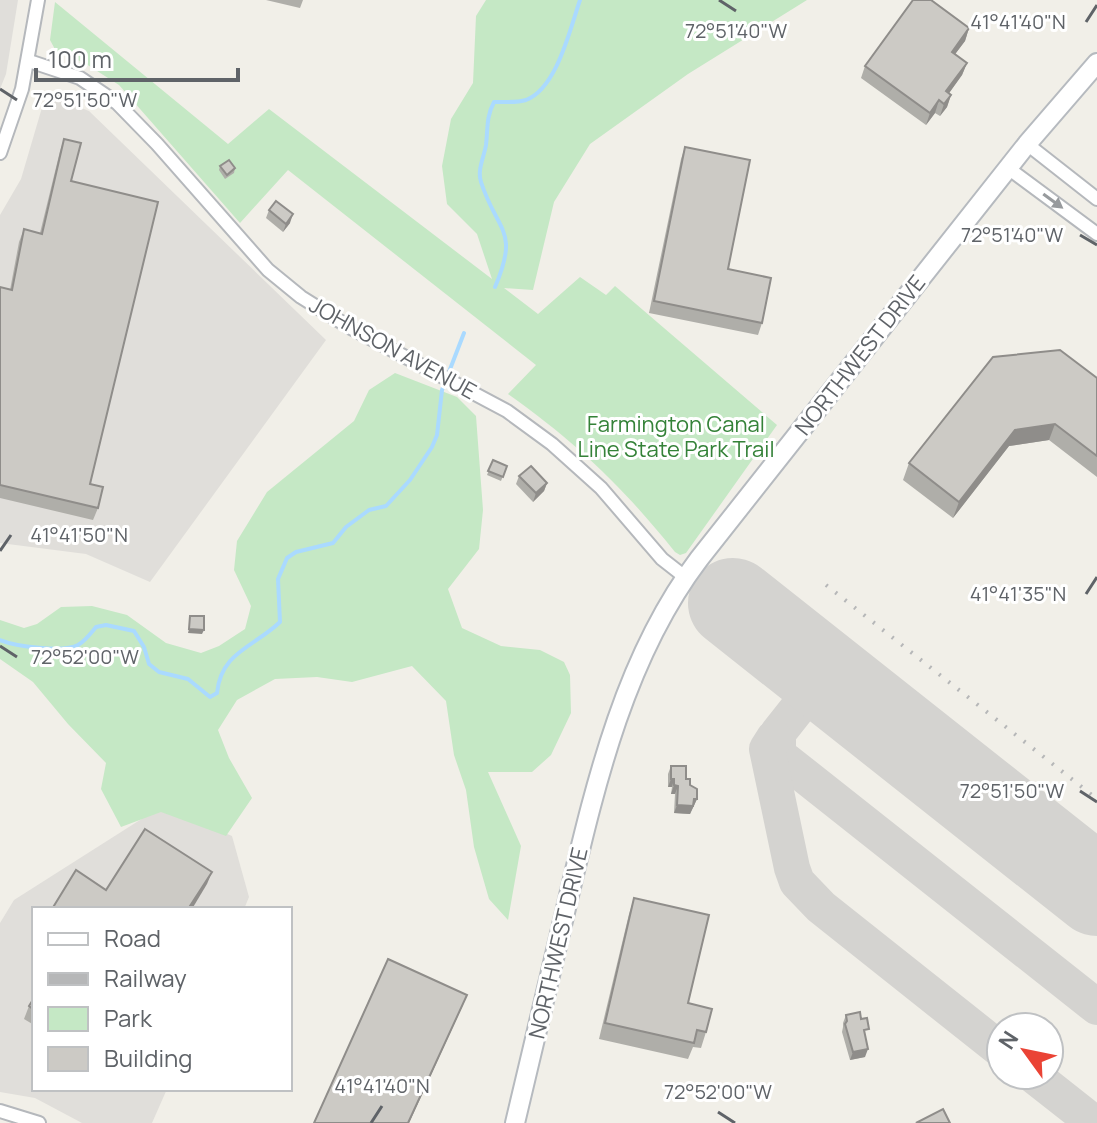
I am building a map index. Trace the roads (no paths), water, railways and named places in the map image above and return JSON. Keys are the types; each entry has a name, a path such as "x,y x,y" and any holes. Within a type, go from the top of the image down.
{"main road":[{"name":"NORTHWEST DRIVE","path":"515,1123 574,872 610,739 647,649 685,577 1027,144 1097,63"}],"street":[{"path":"0,153 29,61 38,0"},
{"name":"JOHNSON AVENUE","path":"29,61 80,78 117,103 255,256 292,291 331,317 507,411 552,444 601,488 662,559 685,577"},
{"path":"1027,144 1097,199"},
{"path":"1008,168 1097,234"},
{"path":"0,1111 39,1123"}],"waterway":[{"path":"495,287 506,253 506,241 480,177 490,113 494,102 526,100 546,83 561,56 580,0"},
{"path":"0,640 51,649 78,645 96,627 106,625 134,631 144,647 149,664 159,672 188,679 210,697 217,693 220,679 232,659 280,622 278,579 287,558 296,552 333,543 346,527 369,510 386,506 410,480 437,435 442,390 464,333"}],"railway":[{"path":"826,585 1097,799"}],"park label":[{"name":"Farmington Canal Line State Park Trail","path":"676,436"}]}
